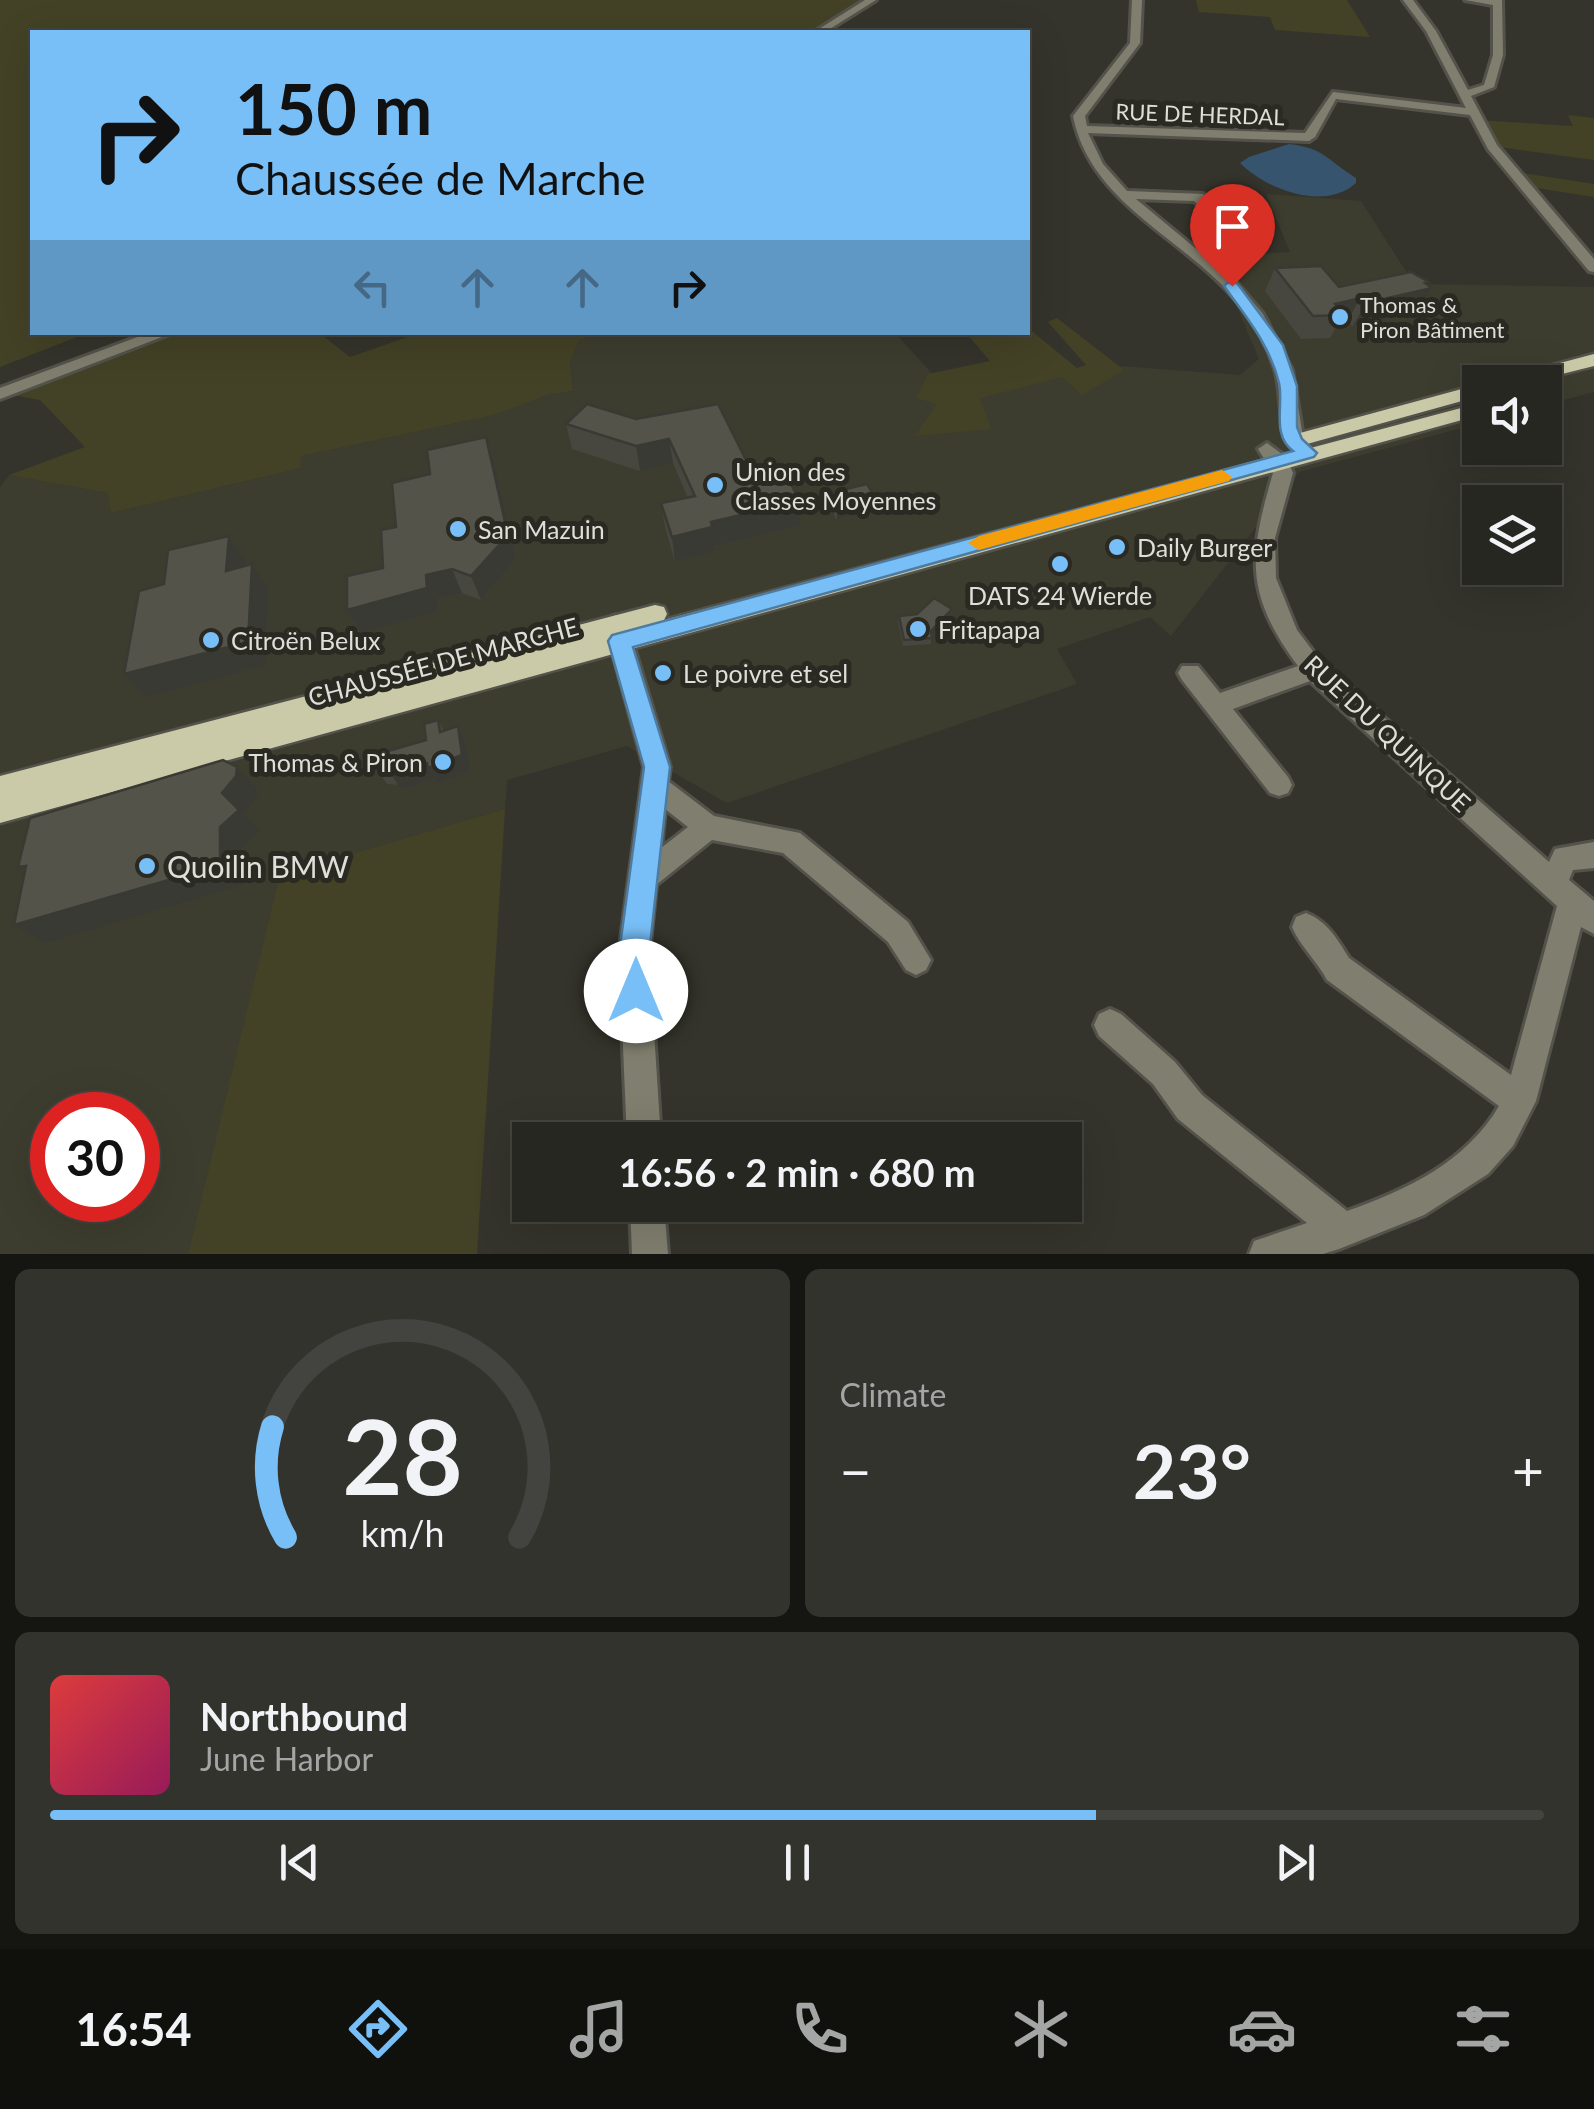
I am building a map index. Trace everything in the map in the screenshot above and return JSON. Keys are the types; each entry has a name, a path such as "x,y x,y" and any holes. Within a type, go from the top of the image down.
{"main road":[{"path":"1562,368 1594,360"},
{"path":"1562,386 1594,376"},
{"name":"CHAUSSÉE DE MARCHE","path":"0,789 618,632 1287,451 1462,396"},
{"name":"CHAUSSÉE DE MARCHE","path":"1287,451 1462,413"},
{"name":"CHAUSSÉE DE MARCHE","path":"0,810 618,632"}],"street":[{"path":"821,30 871,0"},
{"path":"1080,130 1079,116 1134,43 1137,0"},
{"path":"1408,0 1431,31 1472,112 1510,170 1594,268"},
{"path":"1465,94 1488,87 1498,55 1497,2 1470,0"},
{"name":"RUE DE HERDAL","path":"1080,130 1310,137 1333,95 1472,112"},
{"name":"RUE DU QUINQUE","path":"1080,130 1100,167 1123,196 1232,286 1274,345 1288,386 1288,427 1283,473 1265,538 1265,578 1287,634 1314,670 1573,902"},
{"path":"1123,196 1198,196 1248,246"},
{"path":"0,394 159,335"},
{"path":"618,632 657,767 634,954 643,1122"},
{"path":"1216,705 1314,670"},
{"path":"1190,674 1279,785"},
{"path":"655,786 708,827 790,842 898,932 916,960"},
{"path":"643,879 708,827"},
{"path":"1267,1254 1342,1230 1433,1192 1480,1160 1512,1121 1573,902 1565,858 1594,854"},
{"path":"1306,927 1325,946 1338,969 1520,1102"},
{"path":"1110,1025 1164,1074 1190,1107 1342,1230"},
{"path":"648,1222 650,1254"}],"shaded area":[{"path":"0,0 869,0 819,30 30,30 30,335 82,335 0,367"},
{"path":"1196,0 1347,0 1370,37 1275,30 1270,17 1199,12"},
{"path":"1568,115 1594,118 1594,160 1492,146 1477,120 1573,126"},
{"path":"1510,171 1594,184 1594,197 1524,186"},
{"path":"1266,194 1361,201 1414,284 1594,287 1594,392 1562,400 1562,365 1462,365 1462,428 1299,472 1171,636 1150,617 1057,649 1077,684 727,803 627,746 507,780 505,809 281,875 188,1254 0,1254 0,487 9,475 109,493 111,513 301,468 302,456 494,415 549,393 573,391 570,363 579,341 592,335 897,335 950,393 1119,366 1240,375 1259,359 1234,300 1200,258 1290,252"},
{"path":"1057,318 1124,370 1082,395 1062,377 980,398 991,429 915,436 937,404 916,398 928,374 990,361 968,335 1030,335 1030,330 1077,368 1086,365 1048,322"},
{"path":"162,335 322,335 350,357 413,335 592,335 579,341 570,363 573,391 549,394 494,415 302,456 301,468 111,513 108,493 9,475 85,447 40,400 3,393"},
{"path":"505,809 477,1254 188,1254 280,875"}],"water":[{"path":"1289,144 1319,152 1356,178 1356,183 1328,196 1296,194 1265,181 1240,163"}],"building":[{"path":"1321,266 1339,287 1411,272 1432,288 1366,303 1360,298 1335,304 1343,315 1313,316 1275,268"},
{"path":"587,404 636,419 718,404 757,482 786,475 800,501 711,522 712,527 672,537 661,503 695,496 669,439 636,446 566,424"},
{"name":"San Mazuin","path":"486,437 508,535 471,576 452,569 426,575 427,588 347,610 347,576 383,568 381,530 396,527 392,483 430,474 427,450"},
{"path":"867,484 875,498 837,508 829,493"},
{"path":"229,536 226,571 252,564 248,642 124,674 139,591 164,584 168,550"},
{"name":"Fritapapa","path":"934,598 952,609 931,631 932,638 904,640 899,616 917,614"},
{"path":"438,720 440,732 458,726 462,755 428,768 427,763 390,773 376,768 388,751 426,740 424,724"},
{"name":"Quoilin BMW","path":"223,760 237,767 236,776 222,793 239,810 220,827 220,865 14,925 26,866 18,867 30,818"}],"slow traffic":[{"path":"979,543 1222,477"}],"place":[{"name":"Thomas & Piron Bâtiment","path":"1340,317"},
{"name":"Union des Classes Moyennes","path":"715,485"},
{"name":"San Mazuin","path":"458,529"},
{"name":"Daily Burger","path":"1117,547"},
{"name":"DATS 24 Wierde","path":"1060,564"},
{"name":"Fritapapa","path":"918,629"},
{"name":"Citroën Belux","path":"211,640"},
{"name":"Le poivre et sel","path":"663,673"},
{"name":"Thomas & Piron","path":"443,762"},
{"name":"Quoilin BMW","path":"147,866"}],"route":[{"path":"636,991 634,954 657,767 620,641 1308,453 1293,442 1288,427 1288,386 1274,345 1232,286"}]}
